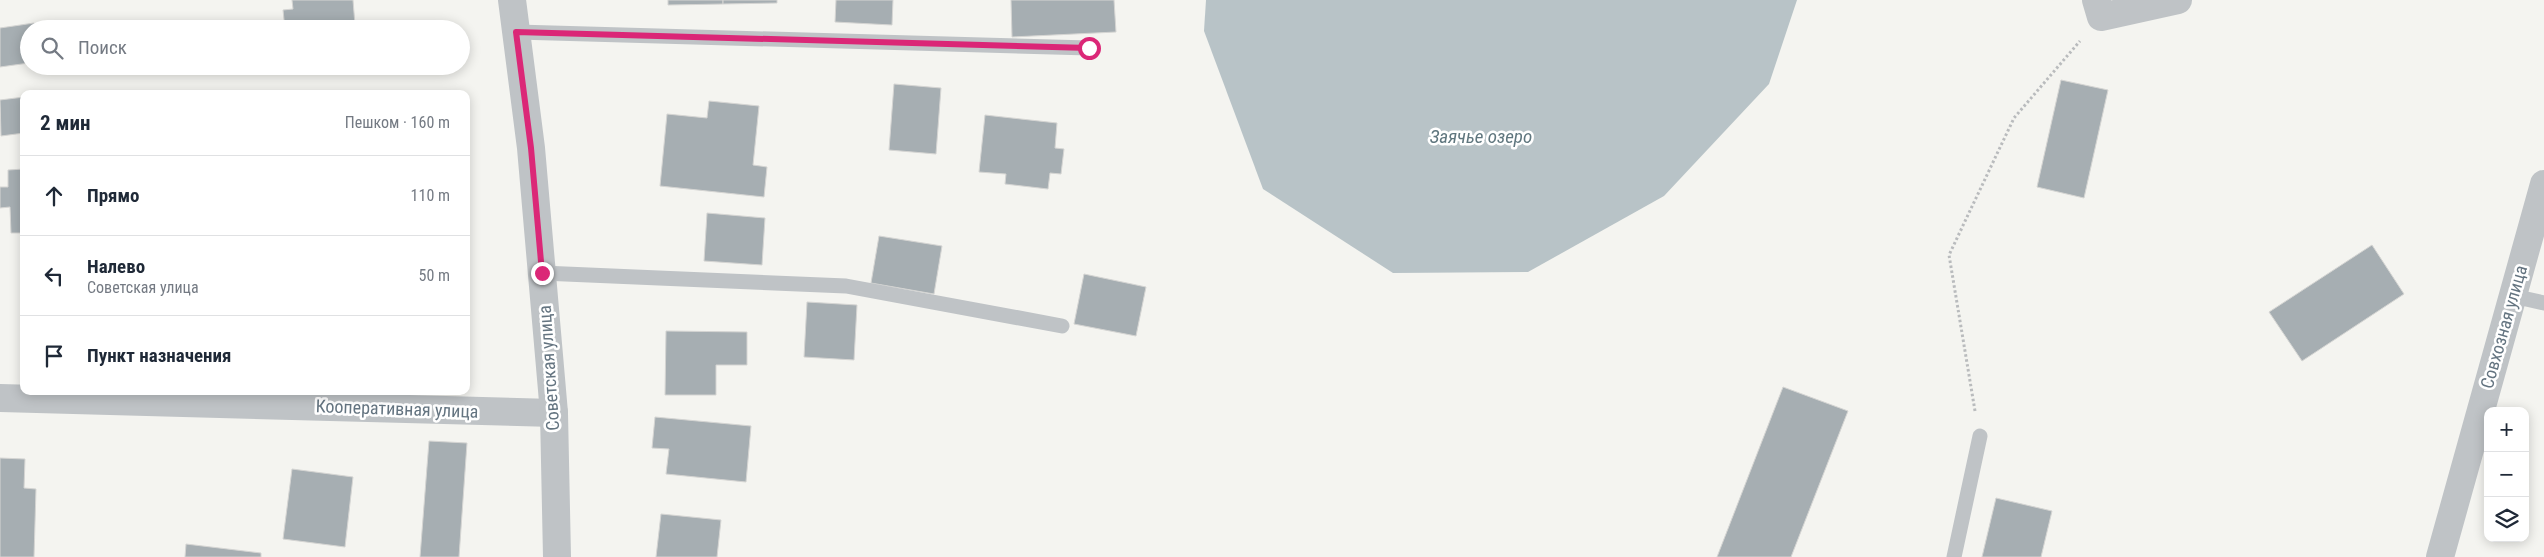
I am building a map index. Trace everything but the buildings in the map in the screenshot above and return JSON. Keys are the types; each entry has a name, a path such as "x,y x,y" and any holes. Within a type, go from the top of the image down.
{"street":[{"name":"Советская улица","path":"512,0 531,148 554,413 557,557"},
{"path":"2098,8 2178,0"},
{"name":"Совхозная улица","path":"2440,557 2544,184"},
{"name":"Кооперативная улица","path":"0,398 554,413"}],"lane":[{"path":"516,32 1089,48"},
{"path":"542,273 846,286 1062,326"},
{"path":"2513,296 2544,303"},
{"path":"1954,557 1980,436"}],"path":[{"path":"1980,436 1949,255 2014,118 2098,8"}],"water":[{"name":"Заячье озеро","path":"1206,0 1797,0 1769,84 1664,196 1528,272 1393,273 1263,189 1204,31"}],"route":[{"path":"542,273 531,148 516,32 1089,48"}]}
